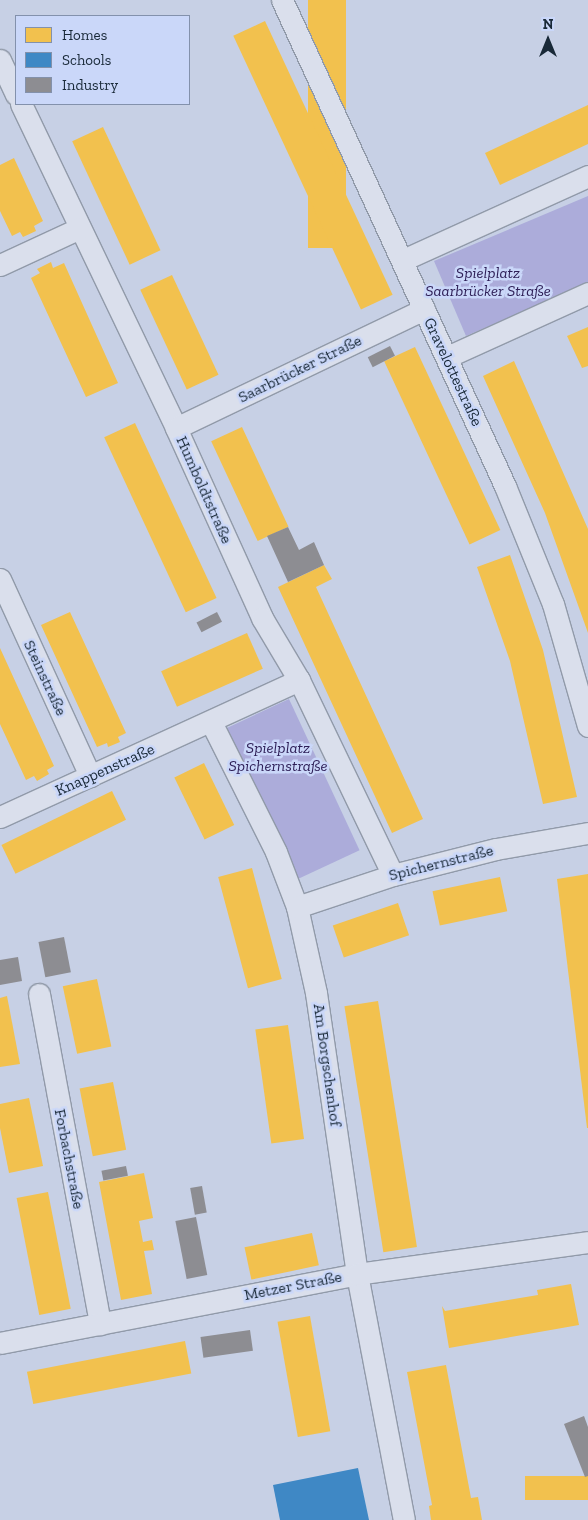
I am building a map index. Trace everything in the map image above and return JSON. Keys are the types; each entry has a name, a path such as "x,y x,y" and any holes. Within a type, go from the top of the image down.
{"street":[{"name":"Gravelottestraße","path":"282,0 403,260 505,486 553,604 588,726"},
{"path":"0,60 15,92"},
{"name":"Humboldtstraße","path":"21,105 176,428 262,618 299,680 393,874"},
{"path":"403,260 588,176"},
{"path":"0,265 80,228"},
{"path":"447,357 588,293"},
{"name":"Saarbrücker Straße","path":"176,428 424,309"},
{"name":"Steinstraße","path":"0,579 90,776"},
{"path":"211,722 299,680"},
{"name":"Knappenstraße","path":"0,817 211,722"},
{"name":"Am Borgschenhof","path":"211,722 276,852 297,907 316,993 357,1274 404,1520"},
{"name":"Spichernstraße","path":"297,907 393,874 496,849 588,833"},
{"name":"Forbachstraße","path":"39,994 100,1324"},
{"name":"Metzer Straße","path":"0,1343 357,1274 588,1242"}],"green space":[{"name":"Spielplatz Saarbrücker Straße","path":"588,196 588,283 466,336 434,261"},
{"name":"Spielplatz Spichernstraße","path":"289,699 360,850 295,880 225,729"}],"building: Homes":[{"path":"308,0 346,0 346,248 308,248"},
{"path":"265,21 393,295 361,309 233,36"},
{"path":"588,105 588,144 500,185 485,153"},
{"path":"103,127 160,250 130,265 72,141"},
{"path":"14,158 43,221 34,226 36,231 23,237 20,232 12,236 0,211 0,165"},
{"path":"51,262 53,268 64,263 118,383 86,397 31,278 40,273 37,269"},
{"path":"172,275 218,375 187,389 140,290"},
{"path":"588,327 588,366 582,368 567,336"},
{"path":"415,347 500,530 470,544 384,361"},
{"path":"514,361 588,529 588,633 545,513 483,376"},
{"path":"135,423 217,598 186,612 104,437"},
{"path":"242,427 288,527 258,541 211,441"},
{"path":"510,555 543,650 577,797 543,804 510,661 477,567"},
{"path":"324,565 332,579 316,587 423,819 392,833 278,587"},
{"path":"70,612 126,733 118,737 120,742 108,747 107,743 97,747 41,625"},
{"path":"247,633 263,669 177,707 161,671"},
{"path":"0,648 54,766 47,770 49,774 37,781 34,776 26,780 0,724"},
{"path":"204,763 234,825 205,839 174,777"},
{"path":"112,791 126,820 15,874 1,845"},
{"path":"252,868 282,979 248,988 218,877"},
{"path":"588,874 588,1128 587,1128 557,879"},
{"path":"500,877 507,911 440,926 433,891"},
{"path":"398,903 409,935 344,958 333,925"},
{"path":"97,979 111,1046 77,1054 63,986"},
{"path":"7,996 20,1064 0,1067 0,998"},
{"path":"378,1001 417,1247 383,1252 344,1006"},
{"path":"288,1025 304,1139 271,1143 255,1030"},
{"path":"113,1082 126,1150 93,1156 80,1088"},
{"path":"29,1098 43,1166 9,1173 0,1128 0,1104"},
{"path":"144,1173 153,1218 139,1221 143,1242 152,1240 154,1250 144,1251 152,1294 121,1300 99,1182"},
{"path":"48,1192 71,1309 39,1315 17,1198"},
{"path":"312,1233 319,1265 251,1280 245,1247"},
{"path":"571,1284 579,1325 449,1348 442,1306 445,1311 538,1295 537,1290"},
{"path":"310,1316 330,1431 298,1437 278,1322"},
{"path":"185,1341 191,1373 33,1404 27,1372"},
{"path":"446,1365 471,1498 478,1497 482,1520 431,1520 429,1506 432,1505 407,1372"},
{"path":"525,1476 588,1476 588,1500 525,1500"}],"building: Schools":[{"path":"358,1468 369,1520 280,1520 273,1485"}],"building: Industry":[{"path":"390,346 395,356 373,367 368,357"},
{"path":"288,527 299,550 314,542 324,565 288,582 267,536"},
{"path":"217,612 222,622 202,632 197,622"},
{"path":"64,937 71,972 45,977 38,942"},
{"path":"18,957 22,981 0,985 0,960"},
{"path":"126,1166 128,1176 103,1181 101,1171"},
{"path":"202,1186 207,1213 195,1215 190,1188"},
{"path":"196,1217 207,1275 187,1279 175,1221"},
{"path":"250,1330 253,1351 203,1358 200,1337"},
{"path":"584,1416 588,1427 588,1476 585,1477 564,1424"}]}
